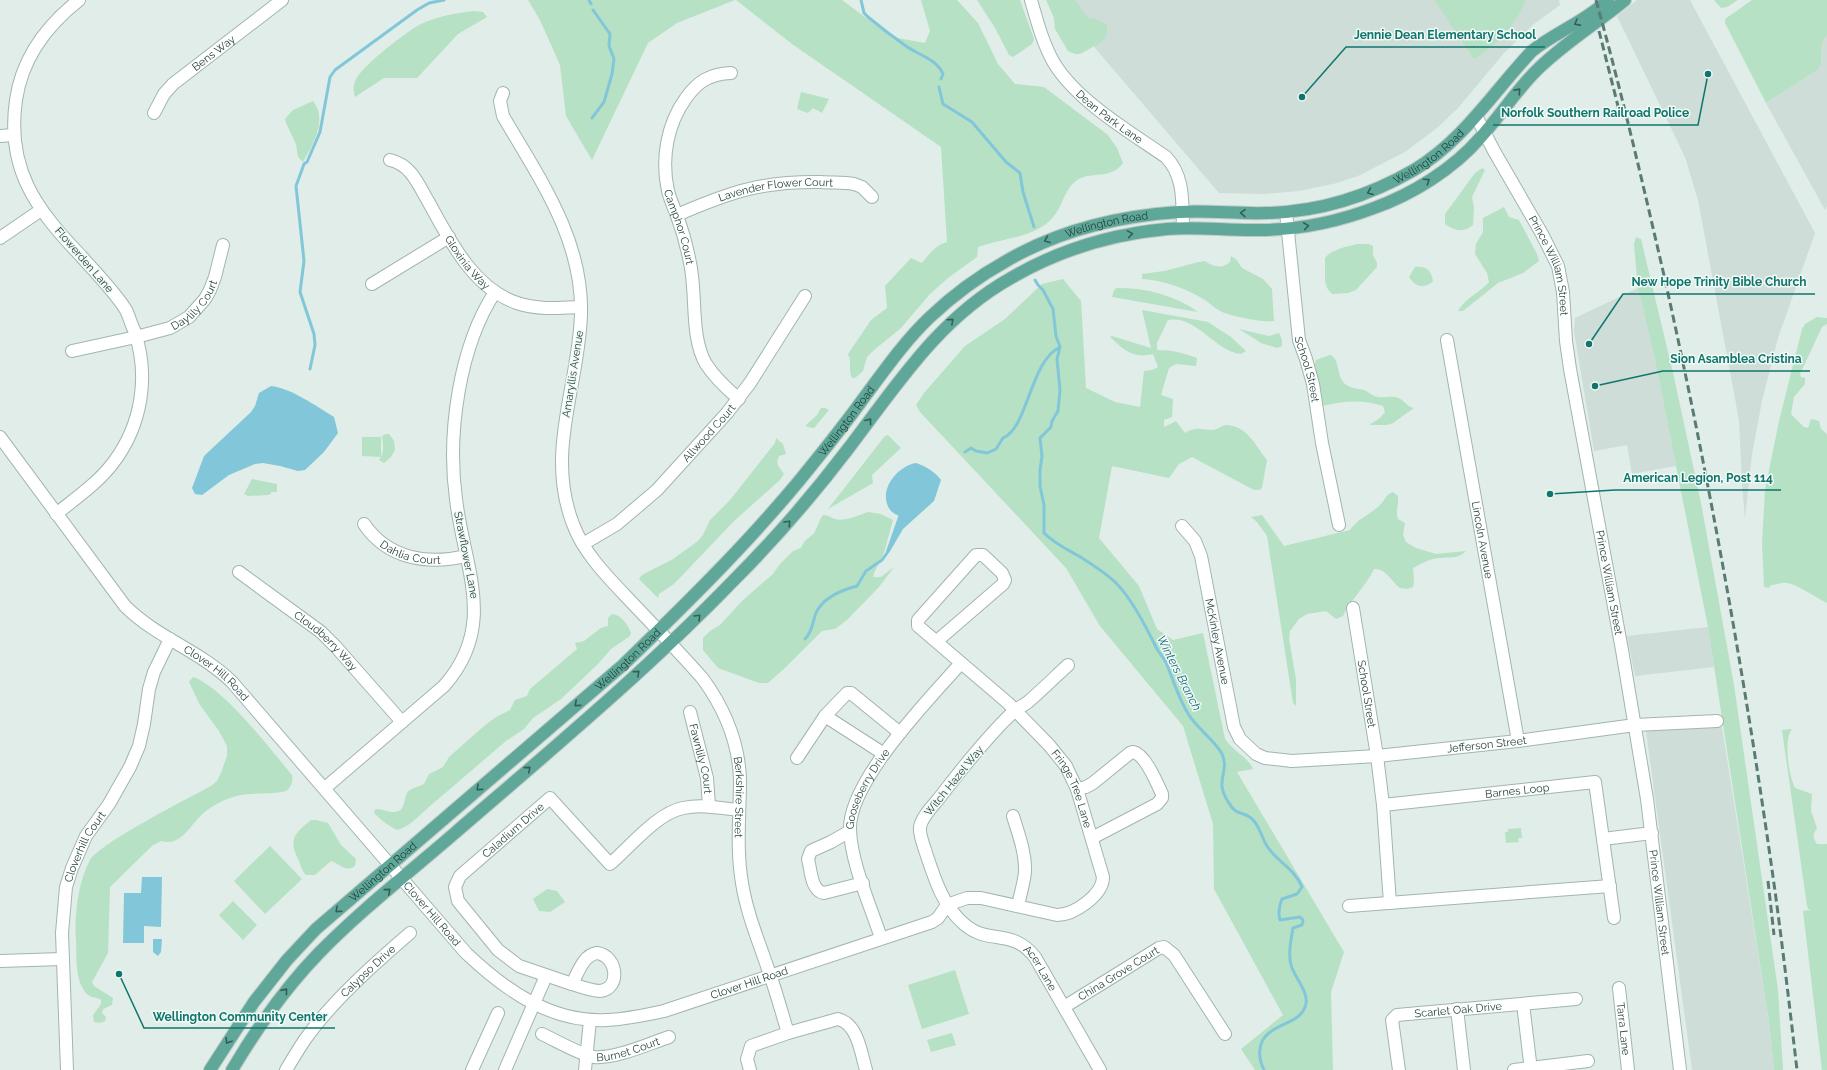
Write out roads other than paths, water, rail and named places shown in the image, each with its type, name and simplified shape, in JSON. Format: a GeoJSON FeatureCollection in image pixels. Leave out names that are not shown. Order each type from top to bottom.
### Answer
{"type":"FeatureCollection","features":[{"type":"Feature","properties":{"kind":"main road","name":"Wellington Road"},"geometry":{"type":"LineString","coordinates":[[210,1070],[249,1008],[287,960],[316,929],[617,670],[664,638],[711,578],[789,493],[832,442],[903,346],[927,320],[967,286],[1009,259],[1035,245],[1102,223],[1182,211],[1259,213],[1286,212],[1352,199],[1380,188],[1419,166],[1458,136],[1532,51],[1594,12],[1608,0]]}},
{"type":"Feature","properties":{"kind":"main road","name":"Wellington Road"},"geometry":{"type":"LineString","coordinates":[[232,1070],[251,1037],[301,972],[349,923],[403,878],[664,638],[739,576],[794,516],[834,468],[911,364],[938,334],[965,309],[1005,280],[1040,262],[1069,250],[1108,238],[1183,228],[1263,230],[1288,228],[1337,220],[1374,208],[1405,194],[1440,172],[1471,148],[1535,72],[1574,38],[1625,0]]}},
{"type":"Feature","properties":{"kind":"street","name":"Flowerden Lane"},"geometry":{"type":"LineString","coordinates":[[56,514],[102,476],[122,449],[130,434],[139,409],[142,390],[142,362],[136,337],[126,310],[41,210],[25,181],[18,163],[13,135],[13,118],[17,93],[28,60],[43,36],[57,20],[79,0]]}},
{"type":"Feature","properties":{"kind":"street","name":"Bens Way"},"geometry":{"type":"LineString","coordinates":[[154,113],[164,94],[173,84],[282,0]]}},
{"type":"Feature","properties":{"kind":"street","name":"Dean Park Lane"},"geometry":{"type":"LineString","coordinates":[[1031,0],[1046,48],[1067,81],[1081,95],[1170,162],[1180,181],[1183,228]]}},
{"type":"Feature","properties":{"kind":"street","name":"Camphor Court"},"geometry":{"type":"LineString","coordinates":[[731,73],[710,76],[697,86],[682,104],[675,116],[670,130],[665,162],[668,192],[677,215],[691,265],[697,330],[704,360],[717,379],[739,399]]}},
{"type":"Feature","properties":{"kind":"street","name":"Amaryllis Avenue"},"geometry":{"type":"LineString","coordinates":[[503,93],[500,101],[503,116],[551,200],[565,228],[576,267],[581,307],[580,336],[562,444],[561,464],[566,504],[573,525],[583,544],[612,581],[664,638]]}},
{"type":"Feature","properties":{"kind":"street","name":"Prince William Street"},"geometry":{"type":"LineString","coordinates":[[1476,116],[1484,134],[1549,247],[1561,278],[1566,341],[1570,369],[1635,725],[1652,833],[1680,1070]]}},
{"type":"Feature","properties":{"kind":"street"},"geometry":{"type":"LineString","coordinates":[[0,136],[13,135]]}},
{"type":"Feature","properties":{"kind":"street","name":"Gloxinia Way"},"geometry":{"type":"LineString","coordinates":[[390,160],[401,165],[414,176],[449,237],[475,274],[495,292],[509,299],[528,305],[557,308],[581,307]]}},
{"type":"Feature","properties":{"kind":"street","name":"Lavender Flower Court"},"geometry":{"type":"LineString","coordinates":[[677,215],[732,193],[750,188],[780,183],[849,183],[862,187],[872,197]]}},
{"type":"Feature","properties":{"kind":"street"},"geometry":{"type":"LineString","coordinates":[[0,238],[41,210]]}},
{"type":"Feature","properties":{"kind":"street","name":"School Street"},"geometry":{"type":"LineString","coordinates":[[1286,212],[1298,340],[1311,377],[1325,458],[1339,525]]}},
{"type":"Feature","properties":{"kind":"street"},"geometry":{"type":"LineString","coordinates":[[372,284],[449,237]]}},
{"type":"Feature","properties":{"kind":"street","name":"Daylily Court"},"geometry":{"type":"LineString","coordinates":[[72,350],[136,337],[170,328],[189,318],[205,299],[215,277],[223,245]]}},
{"type":"Feature","properties":{"kind":"street","name":"Strawflower Lane"},"geometry":{"type":"LineString","coordinates":[[325,788],[444,686],[456,672],[467,649],[474,629],[474,593],[459,521],[454,483],[456,413],[464,369],[474,332],[482,312],[495,292]]}},
{"type":"Feature","properties":{"kind":"street","name":"Allwood Court"},"geometry":{"type":"LineString","coordinates":[[583,544],[617,524],[657,490],[739,399],[805,296]]}},
{"type":"Feature","properties":{"kind":"street","name":"Lincoln Avenue"},"geometry":{"type":"LineString","coordinates":[[1447,340],[1518,741]]}},
{"type":"Feature","properties":{"kind":"street","name":"Clover Hill Road"},"geometry":{"type":"LineString","coordinates":[[0,437],[125,606],[149,627],[206,660],[232,682],[391,864],[466,953],[503,984],[534,1004],[552,1012],[590,1020],[636,1017],[664,1011],[932,922],[938,918],[948,905]]}},
{"type":"Feature","properties":{"kind":"street","name":"Dahlia Court"},"geometry":{"type":"LineString","coordinates":[[364,524],[370,532],[389,548],[411,557],[434,561],[466,556]]}},
{"type":"Feature","properties":{"kind":"street","name":"McKinley Avenue"},"geometry":{"type":"LineString","coordinates":[[1182,526],[1195,541],[1201,556],[1234,727],[1240,739],[1256,754]]}},
{"type":"Feature","properties":{"kind":"street","name":"Fringe Tree Lane"},"geometry":{"type":"LineString","coordinates":[[937,641],[1003,584],[1004,576],[983,555],[976,555],[918,620],[918,626],[937,641],[1014,710],[1066,766],[1077,789],[1103,877],[1103,883],[1100,890],[1075,911],[1065,915],[1057,915],[981,898],[967,898],[948,905]]}},
{"type":"Feature","properties":{"kind":"street","name":"Cloudberry Way"},"geometry":{"type":"LineString","coordinates":[[238,572],[321,632],[402,722]]}},
{"type":"Feature","properties":{"kind":"street","name":"School Street"},"geometry":{"type":"LineString","coordinates":[[1353,608],[1377,756]]}},
{"type":"Feature","properties":{"kind":"street","name":"Berkshire Street"},"geometry":{"type":"LineString","coordinates":[[664,638],[703,679],[714,694],[729,727],[738,760],[740,779],[738,855],[743,889],[750,918],[788,1033]]}},
{"type":"Feature","properties":{"kind":"street","name":"Cloverhill Court"},"geometry":{"type":"LineString","coordinates":[[67,1070],[62,959],[64,906],[72,868],[86,836],[112,799],[130,767],[139,746],[149,689],[154,672],[170,639]]}},
{"type":"Feature","properties":{"kind":"street","name":"Gooseberry Drive"},"geometry":{"type":"LineString","coordinates":[[881,938],[851,846],[851,815],[859,792],[884,754],[961,663]]}},
{"type":"Feature","properties":{"kind":"street","name":"Witch Hazel Way"},"geometry":{"type":"LineString","coordinates":[[948,905],[936,882],[920,832],[922,820],[962,769],[1014,710],[1027,703],[1068,665]]}},
{"type":"Feature","properties":{"kind":"street"},"geometry":{"type":"LineString","coordinates":[[797,758],[825,716],[845,694],[851,693],[900,734]]}},
{"type":"Feature","properties":{"kind":"street","name":"Fawnlily Court"},"geometry":{"type":"LineString","coordinates":[[690,712],[707,778],[709,806]]}},
{"type":"Feature","properties":{"kind":"street"},"geometry":{"type":"LineString","coordinates":[[825,716],[884,754]]}},
{"type":"Feature","properties":{"kind":"street","name":"Jefferson Street"},"geometry":{"type":"LineString","coordinates":[[1256,754],[1279,760],[1292,761],[1377,756],[1518,741],[1635,725],[1717,721]]}},
{"type":"Feature","properties":{"kind":"street"},"geometry":{"type":"LineString","coordinates":[[1077,789],[1086,787],[1093,783],[1130,752],[1133,752],[1140,755],[1150,770],[1162,794],[1162,798],[1157,804],[1092,838]]}},
{"type":"Feature","properties":{"kind":"street"},"geometry":{"type":"LineString","coordinates":[[1377,756],[1383,805],[1390,903]]}},
{"type":"Feature","properties":{"kind":"street","name":"Barnes Loop"},"geometry":{"type":"LineString","coordinates":[[1383,805],[1595,782],[1614,918]]}},
{"type":"Feature","properties":{"kind":"street","name":"Caladium Drive"},"geometry":{"type":"LineString","coordinates":[[572,984],[519,966],[498,950],[458,901],[455,887],[460,876],[550,798],[610,864],[665,816],[682,808],[709,806],[739,810]]}},
{"type":"Feature","properties":{"kind":"street"},"geometry":{"type":"LineString","coordinates":[[1014,816],[1025,862],[1025,872],[1018,906]]}},
{"type":"Feature","properties":{"kind":"street"},"geometry":{"type":"LineString","coordinates":[[850,831],[811,851],[808,859],[815,887],[820,892],[824,893],[863,883]]}},
{"type":"Feature","properties":{"kind":"street"},"geometry":{"type":"LineString","coordinates":[[1603,839],[1652,833]]}},
{"type":"Feature","properties":{"kind":"street"},"geometry":{"type":"LineString","coordinates":[[1349,906],[1610,886]]}},
{"type":"Feature","properties":{"kind":"street","name":"Acer Lane"},"geometry":{"type":"LineString","coordinates":[[948,905],[964,924],[974,931],[991,937],[1008,938],[1025,945],[1035,957],[1100,1070]]}},
{"type":"Feature","properties":{"kind":"street","name":"Calypso Drive"},"geometry":{"type":"LineString","coordinates":[[286,1070],[305,1040],[332,1008],[360,978],[410,933]]}},
{"type":"Feature","properties":{"kind":"street","name":"China Grove Court"},"geometry":{"type":"LineString","coordinates":[[1064,1007],[1159,948],[1164,947],[1174,955],[1225,1034]]}},
{"type":"Feature","properties":{"kind":"street"},"geometry":{"type":"LineString","coordinates":[[0,961],[62,959]]}},
{"type":"Feature","properties":{"kind":"street"},"geometry":{"type":"LineString","coordinates":[[505,1070],[546,976]]}},
{"type":"Feature","properties":{"kind":"street","name":"Tarra Lane"},"geometry":{"type":"LineString","coordinates":[[1619,988],[1628,1070]]}},
{"type":"Feature","properties":{"kind":"street","name":"Scarlet Oak Drive"},"geometry":{"type":"LineString","coordinates":[[1399,1070],[1392,1022],[1394,1017],[1397,1015],[1576,999]]}},
{"type":"Feature","properties":{"kind":"street"},"geometry":{"type":"LineString","coordinates":[[1523,1004],[1531,1069]]}},
{"type":"Feature","properties":{"kind":"street"},"geometry":{"type":"LineString","coordinates":[[1457,1009],[1464,1070]]}},
{"type":"Feature","properties":{"kind":"street"},"geometry":{"type":"LineString","coordinates":[[472,1070],[498,1013]]}},
{"type":"Feature","properties":{"kind":"street"},"geometry":{"type":"LineString","coordinates":[[585,1070],[590,1020]]}},
{"type":"Feature","properties":{"kind":"street"},"geometry":{"type":"LineString","coordinates":[[750,1070],[747,1059],[751,1046],[788,1033],[833,1020],[845,1020],[853,1029],[866,1070]]}},
{"type":"Feature","properties":{"kind":"street","name":"Burnet Court"},"geometry":{"type":"LineString","coordinates":[[542,1034],[592,1057],[602,1057],[623,1052],[669,1037]]}},
{"type":"Feature","properties":{"kind":"street"},"geometry":{"type":"LineString","coordinates":[[1514,1070],[1588,1061]]}},
{"type":"Feature","properties":{"kind":"water"},"geometry":{"type":"Polygon","coordinates":[[[271,386],[287,390],[334,417],[338,433],[324,452],[305,470],[298,471],[263,463],[255,464],[229,475],[202,495],[195,494],[192,488],[204,456],[251,412],[255,406],[259,393],[271,386]]]}},
{"type":"Feature","properties":{"kind":"water"},"geometry":{"type":"Polygon","coordinates":[[[916,463],[924,466],[936,474],[941,480],[934,501],[903,529],[889,553],[887,553],[899,516],[891,511],[887,504],[887,488],[896,474],[909,465],[916,463]]]}},
{"type":"Feature","properties":{"kind":"water"},"geometry":{"type":"Polygon","coordinates":[[[142,877],[162,877],[161,927],[144,926],[144,943],[123,943],[124,893],[141,893],[142,877]]]}},
{"type":"Feature","properties":{"kind":"water"},"geometry":{"type":"Polygon","coordinates":[[[153,939],[162,939],[161,952],[158,956],[153,952],[153,939]]]}},
{"type":"Feature","properties":{"kind":"waterway"},"geometry":{"type":"LineString","coordinates":[[310,369],[315,345],[314,334],[300,292],[304,261],[296,186],[304,164],[307,162],[320,132],[330,77],[335,70],[417,10],[429,3],[444,0]]}},
{"type":"Feature","properties":{"kind":"waterway"},"geometry":{"type":"LineString","coordinates":[[589,0],[591,4]]}},
{"type":"Feature","properties":{"kind":"waterway","name":"Winters Branch"},"geometry":{"type":"LineString","coordinates":[[861,0],[864,13],[868,17],[906,46],[932,61],[943,74],[941,79]]}},
{"type":"Feature","properties":{"kind":"waterway"},"geometry":{"type":"LineString","coordinates":[[592,118],[604,102],[612,74],[614,59],[609,46],[610,34],[593,10]]}},
{"type":"Feature","properties":{"kind":"waterway","name":"Winters Branch"},"geometry":{"type":"LineString","coordinates":[[939,87],[943,104],[972,122],[1006,162],[1020,173],[1023,192],[1034,227]]}},
{"type":"Feature","properties":{"kind":"waterway","name":"Winters Branch"},"geometry":{"type":"LineString","coordinates":[[1035,280],[1043,290],[1053,309],[1056,336],[1060,347],[1057,359],[1060,390],[1058,411],[1052,421],[1051,427],[1040,438],[1042,456],[1040,486],[1044,505],[1044,533],[1058,544],[1107,575],[1126,595],[1166,663],[1185,709],[1192,720],[1216,745],[1224,758],[1222,787],[1228,801],[1234,810],[1248,816],[1254,821],[1271,852],[1295,875],[1302,887],[1297,894],[1282,899],[1279,915],[1280,920],[1300,917],[1303,920],[1302,925],[1293,928],[1290,956],[1291,965],[1306,997],[1305,1007],[1295,1018],[1267,1034],[1260,1049],[1261,1063],[1264,1070]]}},
{"type":"Feature","properties":{"kind":"waterway"},"geometry":{"type":"LineString","coordinates":[[965,452],[971,448],[976,451],[987,453],[996,449],[1003,438],[1011,432],[1018,422],[1035,379],[1042,366],[1050,355],[1060,347]]}},
{"type":"Feature","properties":{"kind":"waterway"},"geometry":{"type":"LineString","coordinates":[[805,639],[811,630],[819,607],[828,598],[839,592],[857,586],[866,571],[882,560],[887,553],[901,513]]}},
{"type":"Feature","properties":{"kind":"railway"},"geometry":{"type":"LineString","coordinates":[[1596,0],[1623,101],[1663,271],[1711,502],[1739,657],[1764,813],[1797,1070]]}},
{"type":"Feature","properties":{"kind":"railway"},"geometry":{"type":"LineString","coordinates":[[1599,31],[1619,110]]}},
{"type":"Feature","properties":{"kind":"railway"},"geometry":{"type":"LineString","coordinates":[[1768,881],[1774,935]]}},
{"type":"Feature","properties":{"kind":"place","name":"Norfolk Southern Railroad Police"},"geometry":{"type":"Point","coordinates":[1708,74]}},
{"type":"Feature","properties":{"kind":"place","name":"Jennie Dean Elementary School"},"geometry":{"type":"Point","coordinates":[1302,97]}},
{"type":"Feature","properties":{"kind":"place","name":"New Hope Trinity Bible Church"},"geometry":{"type":"Point","coordinates":[1589,344]}},
{"type":"Feature","properties":{"kind":"place","name":"Sion Asamblea Cristina"},"geometry":{"type":"Point","coordinates":[1595,386]}},
{"type":"Feature","properties":{"kind":"place","name":"American Legion, Post 114"},"geometry":{"type":"Point","coordinates":[1550,494]}},
{"type":"Feature","properties":{"kind":"place","name":"Wellington Community Center"},"geometry":{"type":"Point","coordinates":[119,974]}}]}
